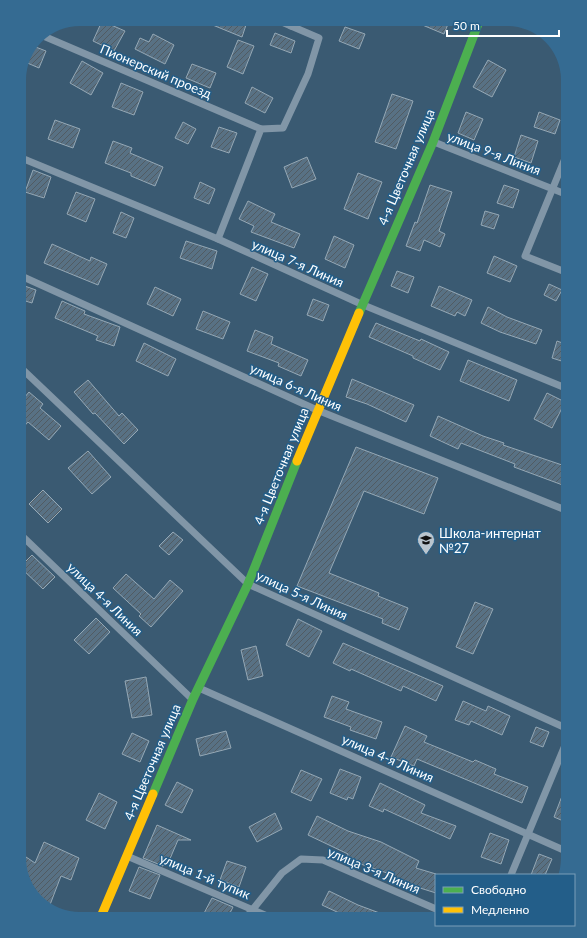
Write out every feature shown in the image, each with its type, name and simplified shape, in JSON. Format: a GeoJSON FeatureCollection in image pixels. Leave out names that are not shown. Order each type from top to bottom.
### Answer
{"type":"FeatureCollection","features":[{"type":"Feature","properties":{"kind":"street","name":"4-я Цветочная улица"},"geometry":{"type":"LineString","coordinates":[[103,912],[198,687],[248,584],[361,304],[433,142],[477,26]]}},
{"type":"Feature","properties":{"kind":"lane"},"geometry":{"type":"LineString","coordinates":[[218,239],[261,129],[283,128],[308,74],[319,38],[291,26]]}},
{"type":"Feature","properties":{"kind":"lane","name":"Пионерский проезд"},"geometry":{"type":"LineString","coordinates":[[46,37],[261,129]]}},
{"type":"Feature","properties":{"kind":"lane","name":"улица 9-я Линия"},"geometry":{"type":"LineString","coordinates":[[433,142],[561,192]]}},
{"type":"Feature","properties":{"kind":"lane","name":"улица 7-я Линия"},"geometry":{"type":"LineString","coordinates":[[26,160],[218,239],[361,304],[561,386]]}},
{"type":"Feature","properties":{"kind":"lane"},"geometry":{"type":"LineString","coordinates":[[561,167],[525,256],[561,270]]}},
{"type":"Feature","properties":{"kind":"lane","name":"улица 6-я Линия"},"geometry":{"type":"LineString","coordinates":[[26,277],[317,410],[561,508]]}},
{"type":"Feature","properties":{"kind":"lane","name":"улица 5-я Линия"},"geometry":{"type":"LineString","coordinates":[[26,373],[248,584],[561,726]]}},
{"type":"Feature","properties":{"kind":"lane","name":"улица 4-я Линия"},"geometry":{"type":"LineString","coordinates":[[26,540],[193,699]]}},
{"type":"Feature","properties":{"kind":"lane","name":"улица 4-я Линия"},"geometry":{"type":"LineString","coordinates":[[198,687],[561,849]]}},
{"type":"Feature","properties":{"kind":"lane"},"geometry":{"type":"LineString","coordinates":[[511,874],[561,755]]}},
{"type":"Feature","properties":{"kind":"lane","name":"улица 1-й тупик"},"geometry":{"type":"LineString","coordinates":[[126,856],[258,912]]}},
{"type":"Feature","properties":{"kind":"lane","name":"улица 3-я Линия"},"geometry":{"type":"LineString","coordinates":[[249,912],[282,873],[301,859],[323,860],[435,909]]}},
{"type":"Feature","properties":{"kind":"building"},"geometry":{"type":"Polygon","coordinates":[[[100,26],[114,26],[125,31],[114,51],[93,41],[100,26]]]}},
{"type":"Feature","properties":{"kind":"building"},"geometry":{"type":"Polygon","coordinates":[[[215,26],[246,26],[242,37],[215,26]]]}},
{"type":"Feature","properties":{"kind":"building"},"geometry":{"type":"Polygon","coordinates":[[[425,26],[447,26],[444,34],[425,26]]]}},
{"type":"Feature","properties":{"kind":"building"},"geometry":{"type":"Polygon","coordinates":[[[345,27],[365,34],[359,49],[339,41],[345,27]]]}},
{"type":"Feature","properties":{"kind":"building"},"geometry":{"type":"Polygon","coordinates":[[[275,33],[295,41],[291,53],[270,45],[275,33]]]}},
{"type":"Feature","properties":{"kind":"building"},"geometry":{"type":"Polygon","coordinates":[[[153,34],[174,45],[165,64],[135,49],[140,38],[149,42],[153,34]]]}},
{"type":"Feature","properties":{"kind":"building"},"geometry":{"type":"Polygon","coordinates":[[[238,40],[254,46],[243,74],[227,67],[238,40]]]}},
{"type":"Feature","properties":{"kind":"building"},"geometry":{"type":"Polygon","coordinates":[[[37,47],[46,51],[39,68],[29,64],[37,47]]]}},
{"type":"Feature","properties":{"kind":"building"},"geometry":{"type":"Polygon","coordinates":[[[488,60],[506,70],[492,97],[473,87],[488,60]]]}},
{"type":"Feature","properties":{"kind":"building"},"geometry":{"type":"Polygon","coordinates":[[[82,61],[103,73],[91,95],[70,83],[82,61]]]}},
{"type":"Feature","properties":{"kind":"building"},"geometry":{"type":"Polygon","coordinates":[[[192,64],[216,73],[210,88],[186,78],[192,64]]]}},
{"type":"Feature","properties":{"kind":"building"},"geometry":{"type":"Polygon","coordinates":[[[121,83],[143,92],[134,115],[112,107],[121,83]]]}},
{"type":"Feature","properties":{"kind":"building"},"geometry":{"type":"Polygon","coordinates":[[[252,87],[273,98],[265,113],[245,103],[252,87]]]}},
{"type":"Feature","properties":{"kind":"building"},"geometry":{"type":"Polygon","coordinates":[[[392,94],[413,101],[396,149],[375,142],[392,94]]]}},
{"type":"Feature","properties":{"kind":"building"},"geometry":{"type":"Polygon","coordinates":[[[466,112],[483,119],[474,140],[458,133],[466,112]]]}},
{"type":"Feature","properties":{"kind":"building"},"geometry":{"type":"Polygon","coordinates":[[[539,112],[560,120],[555,134],[534,127],[539,112]]]}},
{"type":"Feature","properties":{"kind":"building"},"geometry":{"type":"Polygon","coordinates":[[[55,120],[80,129],[73,148],[48,139],[55,120]]]}},
{"type":"Feature","properties":{"kind":"building"},"geometry":{"type":"Polygon","coordinates":[[[183,122],[196,129],[188,144],[175,138],[183,122]]]}},
{"type":"Feature","properties":{"kind":"building"},"geometry":{"type":"Polygon","coordinates":[[[219,127],[237,133],[229,153],[211,147],[219,127]]]}},
{"type":"Feature","properties":{"kind":"building"},"geometry":{"type":"Polygon","coordinates":[[[521,135],[538,141],[531,163],[514,157],[521,135]]]}},
{"type":"Feature","properties":{"kind":"building"},"geometry":{"type":"Polygon","coordinates":[[[113,141],[132,148],[130,153],[163,167],[155,186],[131,176],[131,173],[105,163],[113,141]]]}},
{"type":"Feature","properties":{"kind":"building"},"geometry":{"type":"Polygon","coordinates":[[[307,157],[316,179],[292,188],[284,167],[307,157]]]}},
{"type":"Feature","properties":{"kind":"building"},"geometry":{"type":"Polygon","coordinates":[[[33,170],[51,177],[44,198],[26,192],[33,170]]]}},
{"type":"Feature","properties":{"kind":"building"},"geometry":{"type":"Polygon","coordinates":[[[358,173],[382,182],[368,219],[344,209],[358,173]]]}},
{"type":"Feature","properties":{"kind":"building"},"geometry":{"type":"Polygon","coordinates":[[[200,182],[215,189],[209,204],[194,198],[200,182]]]}},
{"type":"Feature","properties":{"kind":"building"},"geometry":{"type":"Polygon","coordinates":[[[430,185],[452,192],[439,231],[445,234],[440,247],[424,240],[420,251],[406,246],[415,222],[417,223],[430,185]]]}},
{"type":"Feature","properties":{"kind":"building"},"geometry":{"type":"Polygon","coordinates":[[[504,185],[519,190],[513,208],[497,203],[504,185]]]}},
{"type":"Feature","properties":{"kind":"building"},"geometry":{"type":"Polygon","coordinates":[[[76,192],[95,199],[86,222],[67,214],[76,192]]]}},
{"type":"Feature","properties":{"kind":"building"},"geometry":{"type":"Polygon","coordinates":[[[248,201],[275,214],[271,222],[300,234],[294,248],[251,232],[254,226],[239,219],[248,201]]]}},
{"type":"Feature","properties":{"kind":"building"},"geometry":{"type":"Polygon","coordinates":[[[485,211],[499,215],[494,229],[481,225],[485,211]]]}},
{"type":"Feature","properties":{"kind":"building"},"geometry":{"type":"Polygon","coordinates":[[[121,212],[134,218],[126,238],[113,233],[121,212]]]}},
{"type":"Feature","properties":{"kind":"building"},"geometry":{"type":"Polygon","coordinates":[[[334,236],[354,245],[345,268],[325,259],[334,236]]]}},
{"type":"Feature","properties":{"kind":"building"},"geometry":{"type":"Polygon","coordinates":[[[186,241],[217,251],[212,269],[180,258],[186,241]]]}},
{"type":"Feature","properties":{"kind":"building"},"geometry":{"type":"Polygon","coordinates":[[[52,244],[90,261],[91,257],[107,264],[98,285],[44,263],[52,244]]]}},
{"type":"Feature","properties":{"kind":"building"},"geometry":{"type":"Polygon","coordinates":[[[494,256],[517,266],[510,282],[487,273],[494,256]]]}},
{"type":"Feature","properties":{"kind":"building"},"geometry":{"type":"Polygon","coordinates":[[[252,267],[268,274],[256,301],[240,294],[252,267]]]}},
{"type":"Feature","properties":{"kind":"building"},"geometry":{"type":"Polygon","coordinates":[[[397,271],[414,277],[408,293],[391,286],[397,271]]]}},
{"type":"Feature","properties":{"kind":"building"},"geometry":{"type":"Polygon","coordinates":[[[549,284],[561,290],[556,301],[544,295],[549,284]]]}},
{"type":"Feature","properties":{"kind":"building"},"geometry":{"type":"Polygon","coordinates":[[[26,286],[36,290],[32,303],[26,301],[26,286]]]}},
{"type":"Feature","properties":{"kind":"building"},"geometry":{"type":"Polygon","coordinates":[[[439,286],[472,300],[465,316],[457,312],[455,316],[431,306],[439,286]]]}},
{"type":"Feature","properties":{"kind":"building"},"geometry":{"type":"Polygon","coordinates":[[[155,287],[181,299],[173,316],[147,304],[155,287]]]}},
{"type":"Feature","properties":{"kind":"building"},"geometry":{"type":"Polygon","coordinates":[[[313,299],[329,305],[323,321],[307,315],[313,299]]]}},
{"type":"Feature","properties":{"kind":"building"},"geometry":{"type":"Polygon","coordinates":[[[62,301],[85,311],[84,314],[120,327],[114,346],[96,340],[98,336],[55,318],[62,301]]]}},
{"type":"Feature","properties":{"kind":"building"},"geometry":{"type":"Polygon","coordinates":[[[488,307],[507,317],[542,330],[536,344],[500,332],[481,323],[488,307]]]}},
{"type":"Feature","properties":{"kind":"building"},"geometry":{"type":"Polygon","coordinates":[[[203,311],[230,322],[223,339],[196,329],[203,311]]]}},
{"type":"Feature","properties":{"kind":"building"},"geometry":{"type":"Polygon","coordinates":[[[376,323],[420,341],[421,339],[449,352],[440,370],[413,358],[413,356],[369,337],[376,323]]]}},
{"type":"Feature","properties":{"kind":"building"},"geometry":{"type":"Polygon","coordinates":[[[255,330],[273,337],[271,344],[308,360],[301,376],[278,366],[279,363],[247,351],[255,330]]]}},
{"type":"Feature","properties":{"kind":"building"},"geometry":{"type":"Polygon","coordinates":[[[557,341],[561,342],[561,361],[552,358],[557,341]]]}},
{"type":"Feature","properties":{"kind":"building"},"geometry":{"type":"Polygon","coordinates":[[[144,343],[176,359],[168,376],[136,361],[144,343]]]}},
{"type":"Feature","properties":{"kind":"building"},"geometry":{"type":"Polygon","coordinates":[[[468,360],[517,380],[509,401],[460,381],[468,360]]]}},
{"type":"Feature","properties":{"kind":"building"},"geometry":{"type":"Polygon","coordinates":[[[352,379],[414,405],[406,422],[367,404],[346,397],[352,379]]]}},
{"type":"Feature","properties":{"kind":"building"},"geometry":{"type":"Polygon","coordinates":[[[88,380],[119,416],[122,413],[138,430],[124,444],[95,413],[93,414],[74,392],[88,380]]]}},
{"type":"Feature","properties":{"kind":"building"},"geometry":{"type":"Polygon","coordinates":[[[29,392],[43,404],[40,408],[61,426],[49,440],[28,422],[26,424],[26,396],[29,392]]]}},
{"type":"Feature","properties":{"kind":"building"},"geometry":{"type":"Polygon","coordinates":[[[547,393],[561,400],[561,410],[552,428],[534,419],[547,393]]]}},
{"type":"Feature","properties":{"kind":"building"},"geometry":{"type":"Polygon","coordinates":[[[438,416],[483,436],[504,443],[503,445],[561,465],[561,484],[514,467],[515,464],[461,443],[458,449],[430,436],[438,416]]]}},
{"type":"Feature","properties":{"kind":"building"},"geometry":{"type":"Polygon","coordinates":[[[356,447],[438,478],[424,514],[364,491],[329,573],[379,593],[378,596],[408,608],[399,630],[382,623],[383,619],[297,586],[356,447]]]}},
{"type":"Feature","properties":{"kind":"building"},"geometry":{"type":"Polygon","coordinates":[[[88,451],[111,477],[92,494],[68,468],[88,451]]]}},
{"type":"Feature","properties":{"kind":"building"},"geometry":{"type":"Polygon","coordinates":[[[43,490],[62,509],[48,523],[29,504],[43,490]]]}},
{"type":"Feature","properties":{"kind":"building"},"geometry":{"type":"Polygon","coordinates":[[[173,532],[183,540],[169,555],[159,546],[173,532]]]}},
{"type":"Feature","properties":{"kind":"building"},"geometry":{"type":"Polygon","coordinates":[[[32,555],[55,577],[43,589],[26,573],[26,561],[32,555]]]}},
{"type":"Feature","properties":{"kind":"building"},"geometry":{"type":"Polygon","coordinates":[[[126,574],[154,599],[170,580],[183,591],[151,627],[139,616],[141,614],[113,588],[126,574]]]}},
{"type":"Feature","properties":{"kind":"building"},"geometry":{"type":"Polygon","coordinates":[[[475,602],[493,609],[473,654],[456,647],[475,602]]]}},
{"type":"Feature","properties":{"kind":"building"},"geometry":{"type":"Polygon","coordinates":[[[96,618],[110,632],[89,654],[74,640],[96,618]]]}},
{"type":"Feature","properties":{"kind":"building"},"geometry":{"type":"Polygon","coordinates":[[[298,619],[322,631],[309,657],[286,645],[298,619]]]}},
{"type":"Feature","properties":{"kind":"building"},"geometry":{"type":"Polygon","coordinates":[[[343,643],[443,686],[436,701],[403,686],[401,691],[351,669],[350,671],[333,663],[343,643]]]}},
{"type":"Feature","properties":{"kind":"building"},"geometry":{"type":"Polygon","coordinates":[[[256,646],[263,676],[248,680],[241,650],[256,646]]]}},
{"type":"Feature","properties":{"kind":"building"},"geometry":{"type":"Polygon","coordinates":[[[146,677],[152,715],[132,718],[125,681],[146,677]]]}},
{"type":"Feature","properties":{"kind":"building"},"geometry":{"type":"Polygon","coordinates":[[[332,696],[349,702],[346,709],[382,722],[376,739],[350,730],[351,727],[324,717],[332,696]]]}},
{"type":"Feature","properties":{"kind":"building"},"geometry":{"type":"Polygon","coordinates":[[[463,701],[486,711],[488,706],[510,716],[502,735],[471,721],[469,725],[455,720],[463,701]]]}},
{"type":"Feature","properties":{"kind":"building"},"geometry":{"type":"Polygon","coordinates":[[[405,726],[427,736],[424,742],[473,762],[475,760],[496,769],[494,774],[528,787],[522,803],[417,759],[414,766],[391,757],[405,726]]]}},
{"type":"Feature","properties":{"kind":"building"},"geometry":{"type":"Polygon","coordinates":[[[536,727],[549,732],[543,747],[530,742],[536,727]]]}},
{"type":"Feature","properties":{"kind":"building"},"geometry":{"type":"Polygon","coordinates":[[[226,731],[231,748],[200,756],[196,739],[226,731]]]}},
{"type":"Feature","properties":{"kind":"building"},"geometry":{"type":"Polygon","coordinates":[[[132,733],[149,741],[140,762],[122,754],[132,733]]]}},
{"type":"Feature","properties":{"kind":"building"},"geometry":{"type":"Polygon","coordinates":[[[340,769],[361,777],[353,799],[348,797],[347,800],[330,793],[340,769]]]}},
{"type":"Feature","properties":{"kind":"building"},"geometry":{"type":"Polygon","coordinates":[[[301,770],[322,779],[311,801],[291,792],[301,770]]]}},
{"type":"Feature","properties":{"kind":"building"},"geometry":{"type":"Polygon","coordinates":[[[177,782],[193,790],[182,813],[165,805],[177,782]]]}},
{"type":"Feature","properties":{"kind":"building"},"geometry":{"type":"Polygon","coordinates":[[[380,783],[425,805],[421,813],[456,826],[450,839],[384,809],[383,812],[369,806],[380,783]]]}},
{"type":"Feature","properties":{"kind":"building"},"geometry":{"type":"Polygon","coordinates":[[[99,793],[117,802],[105,829],[86,820],[99,793]]]}},
{"type":"Feature","properties":{"kind":"building"},"geometry":{"type":"Polygon","coordinates":[[[561,799],[561,820],[554,817],[561,799]]]}},
{"type":"Feature","properties":{"kind":"building"},"geometry":{"type":"Polygon","coordinates":[[[275,813],[282,829],[257,842],[249,827],[275,813]]]}},
{"type":"Feature","properties":{"kind":"building"},"geometry":{"type":"Polygon","coordinates":[[[317,816],[348,831],[381,842],[419,861],[416,868],[436,874],[435,893],[404,883],[386,875],[387,873],[346,859],[348,854],[308,835],[317,816]]]}},
{"type":"Feature","properties":{"kind":"building"},"geometry":{"type":"Polygon","coordinates":[[[157,825],[191,840],[178,840],[169,861],[166,860],[163,866],[143,858],[157,825]]]}},
{"type":"Feature","properties":{"kind":"building"},"geometry":{"type":"Polygon","coordinates":[[[490,833],[509,840],[501,864],[481,857],[490,833]]]}},
{"type":"Feature","properties":{"kind":"building"},"geometry":{"type":"Polygon","coordinates":[[[44,842],[79,858],[71,880],[61,876],[51,903],[44,899],[35,888],[28,872],[26,857],[35,863],[44,842]]]}},
{"type":"Feature","properties":{"kind":"building"},"geometry":{"type":"Polygon","coordinates":[[[539,854],[552,859],[545,874],[531,874],[539,854]]]}},
{"type":"Feature","properties":{"kind":"building"},"geometry":{"type":"Polygon","coordinates":[[[227,861],[246,867],[239,887],[220,880],[227,861]]]}},
{"type":"Feature","properties":{"kind":"building"},"geometry":{"type":"Polygon","coordinates":[[[139,867],[160,875],[150,899],[129,891],[139,867]]]}},
{"type":"Feature","properties":{"kind":"building"},"geometry":{"type":"Polygon","coordinates":[[[329,891],[377,912],[337,912],[322,905],[329,891]]]}},
{"type":"Feature","properties":{"kind":"building"},"geometry":{"type":"Polygon","coordinates":[[[212,898],[233,907],[230,912],[205,912],[212,898]]]}},
{"type":"Feature","properties":{"kind":"traffic: fast"},"geometry":{"type":"LineString","coordinates":[[359,313],[433,142],[477,26]]}},
{"type":"Feature","properties":{"kind":"traffic: fast"},"geometry":{"type":"LineString","coordinates":[[153,794],[193,699],[248,584],[297,461]]}},
{"type":"Feature","properties":{"kind":"traffic: slow"},"geometry":{"type":"LineString","coordinates":[[297,461],[359,313]]}},
{"type":"Feature","properties":{"kind":"traffic: slow"},"geometry":{"type":"LineString","coordinates":[[103,912],[153,794]]}},
{"type":"Feature","properties":{"kind":"place","name":"Школа-интернат №27"},"geometry":{"type":"Point","coordinates":[426,555]}}]}
